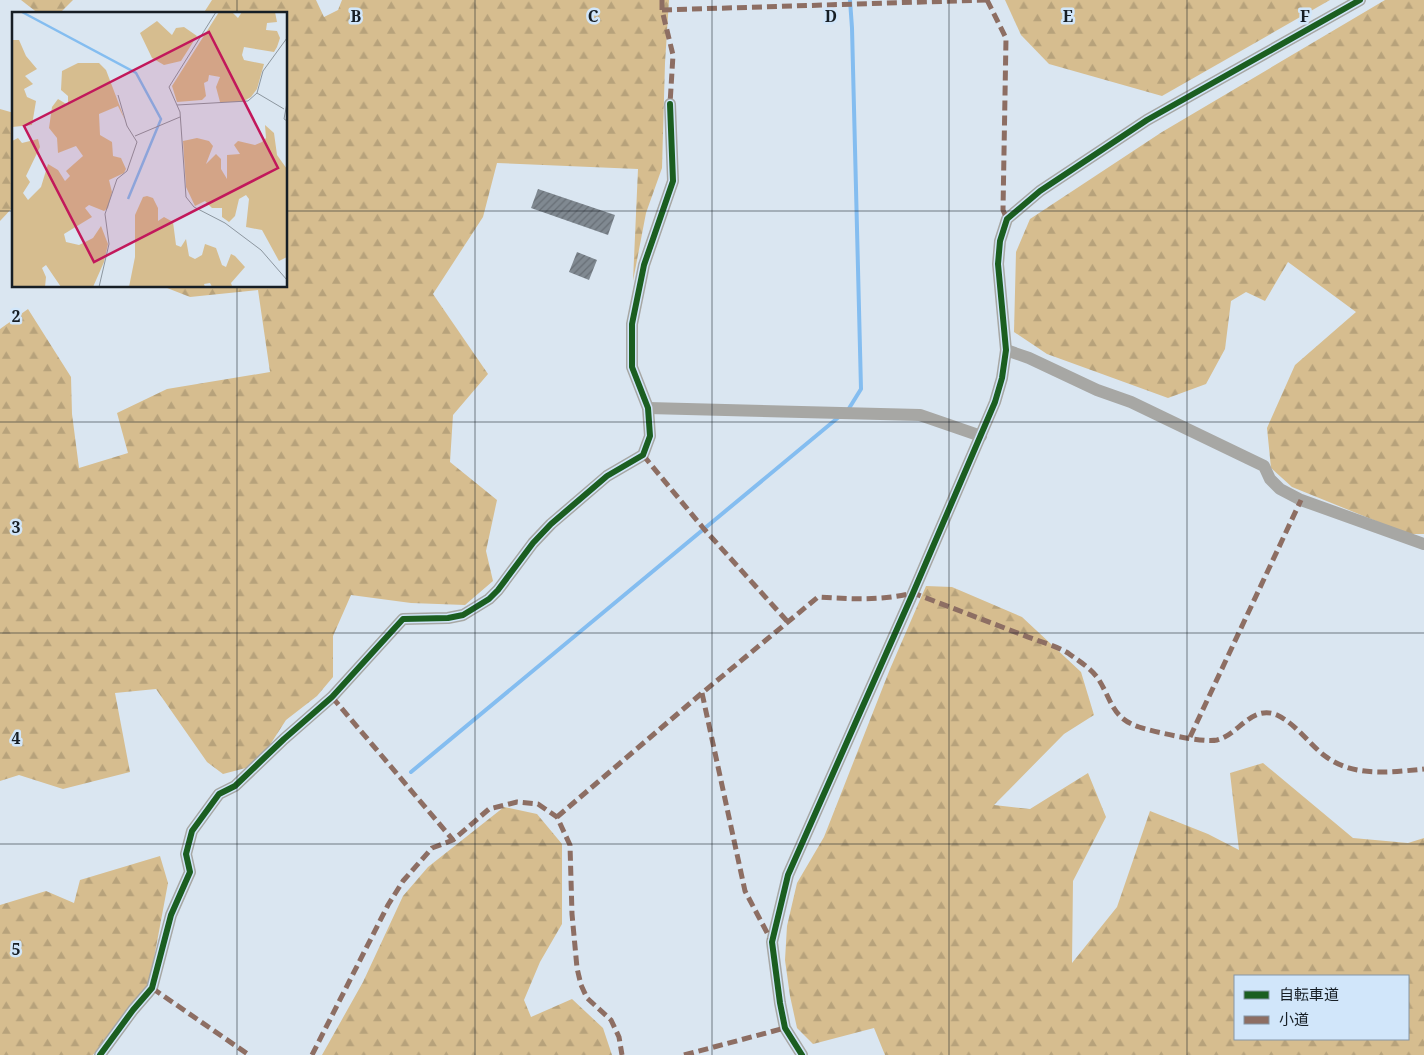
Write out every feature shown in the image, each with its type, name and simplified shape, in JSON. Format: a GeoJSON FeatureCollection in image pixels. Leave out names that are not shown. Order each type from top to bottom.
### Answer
{"type":"FeatureCollection","features":[{"type":"Feature","properties":{"kind":"street"},"geometry":{"type":"LineString","coordinates":[[802,1055],[785,1028],[772,942],[788,875],[995,402],[1002,378],[1006,350],[998,264],[1000,241],[1007,219],[1040,191],[1147,120],[1360,0]]}},
{"type":"Feature","properties":{"kind":"street"},"geometry":{"type":"LineString","coordinates":[[100,1055],[133,1010],[152,988],[171,915],[190,872],[186,854],[192,830],[219,794],[236,786],[284,739],[332,697],[403,619],[448,618],[463,615],[490,599],[533,543],[551,524],[607,476],[643,455],[650,436],[648,408],[632,367],[632,324],[644,265],[673,181],[670,104]]}},
{"type":"Feature","properties":{"kind":"street"},"geometry":{"type":"LineString","coordinates":[[1006,350],[1037,361],[1097,390],[1131,402],[1264,466],[1270,479],[1280,490],[1424,544]]}},
{"type":"Feature","properties":{"kind":"street"},"geometry":{"type":"LineString","coordinates":[[648,408],[920,415],[981,436]]}},
{"type":"Feature","properties":{"kind":"green space"},"geometry":{"type":"Polygon","coordinates":[[[21,0],[73,0],[61,12],[36,12],[21,0]]]}},
{"type":"Feature","properties":{"kind":"green space"},"geometry":{"type":"Polygon","coordinates":[[[212,0],[316,0],[324,17],[338,10],[342,0],[669,0],[662,168],[646,213],[633,281],[638,169],[497,163],[483,217],[433,294],[488,374],[453,415],[450,462],[497,500],[486,551],[493,581],[465,605],[411,603],[351,595],[333,636],[333,677],[317,696],[286,720],[257,765],[223,774],[207,762],[156,689],[115,693],[130,772],[63,789],[19,775],[0,781],[0,329],[28,309],[71,377],[72,414],[79,468],[128,453],[117,413],[167,389],[270,372],[258,290],[190,297],[167,288],[288,288],[288,12],[204,12],[212,0]]]}},
{"type":"Feature","properties":{"kind":"green space"},"geometry":{"type":"Polygon","coordinates":[[[1005,0],[1330,0],[1162,96],[1049,64],[1021,35],[1005,0]]]}},
{"type":"Feature","properties":{"kind":"green space"},"geometry":{"type":"Polygon","coordinates":[[[1385,0],[1424,0],[1424,534],[1408,534],[1292,487],[1271,468],[1267,428],[1295,365],[1356,312],[1288,262],[1265,301],[1246,292],[1231,301],[1225,349],[1206,384],[1168,398],[1047,354],[1014,332],[1016,252],[1030,219],[1162,132],[1385,0]]]}},
{"type":"Feature","properties":{"kind":"green space"},"geometry":{"type":"Polygon","coordinates":[[[0,109],[12,112],[12,208],[0,221],[0,109]]]}},
{"type":"Feature","properties":{"kind":"green space"},"geometry":{"type":"Polygon","coordinates":[[[926,586],[952,587],[1022,617],[1081,672],[1094,715],[1064,734],[994,805],[1030,809],[1088,773],[1106,817],[1073,881],[1072,963],[1117,907],[1150,811],[1208,834],[1239,850],[1230,773],[1263,763],[1353,838],[1408,843],[1424,838],[1424,1055],[885,1055],[874,1028],[813,1044],[797,1028],[785,960],[787,926],[797,883],[824,837],[890,669],[926,586]]]}},
{"type":"Feature","properties":{"kind":"green space"},"geometry":{"type":"Polygon","coordinates":[[[504,807],[537,814],[562,844],[562,924],[540,962],[524,1000],[531,1017],[572,999],[603,1028],[612,1055],[322,1055],[363,982],[403,896],[428,867],[504,807]]]}},
{"type":"Feature","properties":{"kind":"green space"},"geometry":{"type":"Polygon","coordinates":[[[160,856],[168,883],[149,985],[93,1055],[0,1055],[0,905],[46,891],[74,903],[80,880],[160,856]]]}},
{"type":"Feature","properties":{"kind":"building"},"geometry":{"type":"Polygon","coordinates":[[[538,189],[615,215],[608,235],[531,208],[538,189]]]}},
{"type":"Feature","properties":{"kind":"building"},"geometry":{"type":"Polygon","coordinates":[[[577,252],[597,260],[589,280],[569,272],[577,252]]]}},
{"type":"Feature","properties":{"kind":"waterway"},"geometry":{"type":"LineString","coordinates":[[848,410],[861,389],[850,0]]}},
{"type":"Feature","properties":{"kind":"waterway"},"geometry":{"type":"LineString","coordinates":[[411,772],[840,416]]}},
{"type":"Feature","properties":{"kind":"marked path"},"geometry":{"type":"LineString","coordinates":[[662,0],[662,10],[673,55],[670,104]]}},
{"type":"Feature","properties":{"kind":"marked path"},"geometry":{"type":"LineString","coordinates":[[987,0],[1006,38],[1003,210],[1007,219]]}},
{"type":"Feature","properties":{"kind":"marked path"},"geometry":{"type":"LineString","coordinates":[[662,10],[987,0]]}},
{"type":"Feature","properties":{"kind":"marked path"},"geometry":{"type":"LineString","coordinates":[[643,455],[704,529],[787,621]]}},
{"type":"Feature","properties":{"kind":"marked path"},"geometry":{"type":"LineString","coordinates":[[1190,737],[1301,500]]}},
{"type":"Feature","properties":{"kind":"marked path"},"geometry":{"type":"LineString","coordinates":[[557,817],[818,597],[878,598],[913,593],[1057,648],[1068,653],[1093,672],[1114,708],[1123,719],[1146,729],[1190,739],[1210,741],[1225,737],[1253,717],[1268,713],[1284,719],[1325,756],[1348,768],[1373,772],[1424,769]]}},
{"type":"Feature","properties":{"kind":"marked path"},"geometry":{"type":"LineString","coordinates":[[702,693],[745,891],[772,942]]}},
{"type":"Feature","properties":{"kind":"marked path"},"geometry":{"type":"LineString","coordinates":[[332,697],[453,840]]}},
{"type":"Feature","properties":{"kind":"marked path"},"geometry":{"type":"LineString","coordinates":[[312,1055],[388,905],[403,881],[432,848],[453,840],[489,809],[517,802],[538,804],[557,817],[570,845],[572,914],[577,968],[581,985],[587,998],[611,1020],[619,1037],[622,1055]]}},
{"type":"Feature","properties":{"kind":"marked path"},"geometry":{"type":"LineString","coordinates":[[152,988],[249,1055]]}},
{"type":"Feature","properties":{"kind":"marked path"},"geometry":{"type":"LineString","coordinates":[[684,1055],[785,1028]]}},
{"type":"Feature","properties":{"kind":"cycle path"},"geometry":{"type":"LineString","coordinates":[[802,1055],[785,1028],[772,942],[788,875],[995,402],[1002,378],[1006,350],[998,264],[1000,241],[1007,219],[1040,191],[1147,120],[1360,0]]}},
{"type":"Feature","properties":{"kind":"cycle path"},"geometry":{"type":"LineString","coordinates":[[100,1055],[133,1010],[152,988],[171,915],[190,872],[186,854],[192,831],[219,794],[235,786],[284,739],[332,697],[403,619],[448,618],[463,615],[489,599],[498,590],[533,543],[551,524],[607,476],[643,455],[650,436],[648,408],[632,367],[632,324],[644,265],[673,181],[670,104]]}}]}
